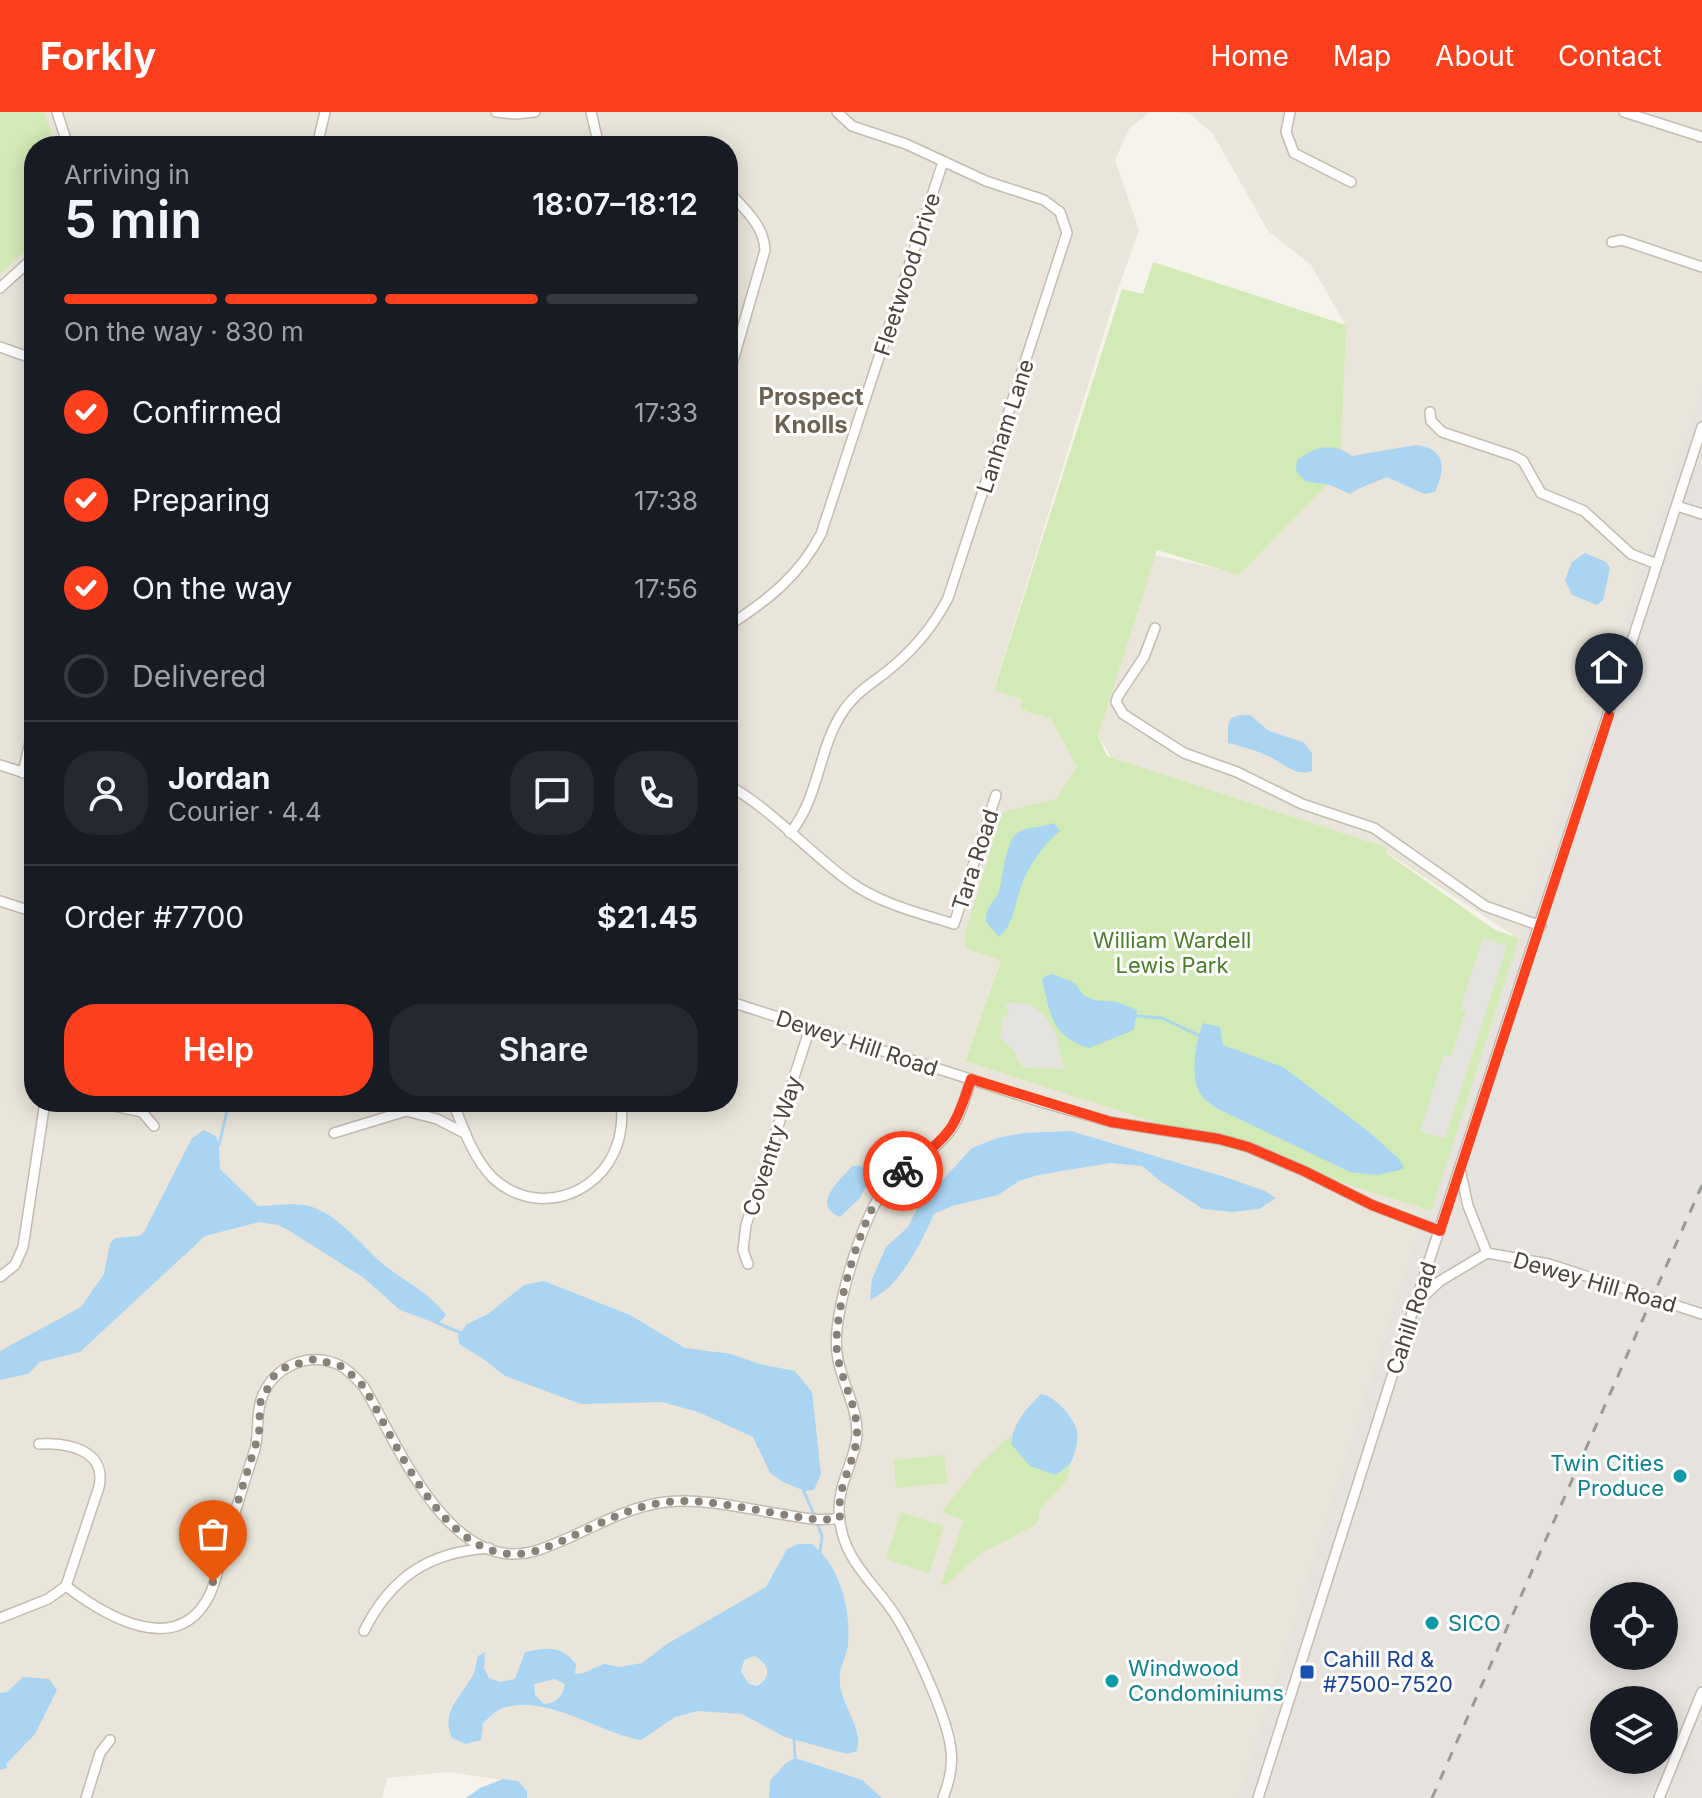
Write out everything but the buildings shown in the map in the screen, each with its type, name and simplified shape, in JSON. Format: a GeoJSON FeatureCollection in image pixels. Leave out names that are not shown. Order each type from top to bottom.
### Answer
{"type":"FeatureCollection","features":[{"type":"Feature","properties":{"kind":"street"},"geometry":{"type":"LineString","coordinates":[[57,112],[65,136]]}},
{"type":"Feature","properties":{"kind":"street"},"geometry":{"type":"LineString","coordinates":[[319,136],[325,112]]}},
{"type":"Feature","properties":{"kind":"street"},"geometry":{"type":"LineString","coordinates":[[496,112],[535,112]]}},
{"type":"Feature","properties":{"kind":"street"},"geometry":{"type":"LineString","coordinates":[[591,112],[597,136]]}},
{"type":"Feature","properties":{"kind":"street","name":"Lanham Lane"},"geometry":{"type":"LineString","coordinates":[[790,833],[811,799],[844,709],[866,686],[922,640],[948,598],[1067,233],[1060,212],[1044,200],[986,181],[906,144],[852,126],[837,112]]}},
{"type":"Feature","properties":{"kind":"street"},"geometry":{"type":"LineString","coordinates":[[1290,112],[1286,132],[1294,153],[1351,182]]}},
{"type":"Feature","properties":{"kind":"street"},"geometry":{"type":"LineString","coordinates":[[1624,112],[1702,137]]}},
{"type":"Feature","properties":{"kind":"street"},"geometry":{"type":"LineString","coordinates":[[1658,123],[1662,112]]}},
{"type":"Feature","properties":{"kind":"street","name":"Fleetwood Drive"},"geometry":{"type":"LineString","coordinates":[[738,619],[778,592],[810,555],[821,534],[943,162]]}},
{"type":"Feature","properties":{"kind":"street"},"geometry":{"type":"LineString","coordinates":[[738,203],[761,231],[765,250],[738,343]]}},
{"type":"Feature","properties":{"kind":"street"},"geometry":{"type":"LineString","coordinates":[[1612,242],[1622,240],[1702,267]]}},
{"type":"Feature","properties":{"kind":"street"},"geometry":{"type":"LineString","coordinates":[[0,288],[24,266]]}},
{"type":"Feature","properties":{"kind":"street"},"geometry":{"type":"LineString","coordinates":[[0,347],[24,355]]}},
{"type":"Feature","properties":{"kind":"street"},"geometry":{"type":"LineString","coordinates":[[1430,412],[1431,421],[1442,432],[1523,461],[1541,493],[1584,511],[1631,554],[1657,564]]}},
{"type":"Feature","properties":{"kind":"street","name":"Cahill Road"},"geometry":{"type":"LineString","coordinates":[[1258,1798],[1414,1307],[1702,427]]}},
{"type":"Feature","properties":{"kind":"street"},"geometry":{"type":"LineString","coordinates":[[1677,506],[1702,514]]}},
{"type":"Feature","properties":{"kind":"street"},"geometry":{"type":"LineString","coordinates":[[1155,628],[1144,657],[1118,696],[1116,702],[1123,714],[1184,753],[1237,772],[1302,804],[1374,828],[1485,906],[1541,926]]}},
{"type":"Feature","properties":{"kind":"street"},"geometry":{"type":"LineString","coordinates":[[0,765],[23,773],[24,769]]}},
{"type":"Feature","properties":{"kind":"street"},"geometry":{"type":"LineString","coordinates":[[738,793],[790,833]]}},
{"type":"Feature","properties":{"kind":"street","name":"Tara Road"},"geometry":{"type":"LineString","coordinates":[[790,833],[853,884],[906,909],[954,924],[996,795]]}},
{"type":"Feature","properties":{"kind":"street"},"geometry":{"type":"LineString","coordinates":[[0,901],[24,909]]}},
{"type":"Feature","properties":{"kind":"street","name":"Dewey Hill Road"},"geometry":{"type":"LineString","coordinates":[[738,1004],[1111,1122],[1219,1139],[1248,1147],[1372,1205],[1440,1231]]}},
{"type":"Feature","properties":{"kind":"street","name":"Coventry Way"},"geometry":{"type":"LineString","coordinates":[[748,1264],[743,1250],[746,1225],[810,1028]]}},
{"type":"Feature","properties":{"kind":"street"},"geometry":{"type":"LineString","coordinates":[[943,1798],[951,1771],[952,1752],[943,1718],[899,1621],[858,1570],[848,1552],[840,1518],[840,1492],[857,1436],[856,1418],[837,1353],[836,1334],[857,1252],[872,1209],[899,1174],[949,1134],[971,1079]]}},
{"type":"Feature","properties":{"kind":"street"},"geometry":{"type":"LineString","coordinates":[[0,1277],[15,1265],[23,1247],[43,1112]]}},
{"type":"Feature","properties":{"kind":"street"},"geometry":{"type":"LineString","coordinates":[[142,1112],[154,1126]]}},
{"type":"Feature","properties":{"kind":"street"},"geometry":{"type":"LineString","coordinates":[[334,1133],[403,1112]]}},
{"type":"Feature","properties":{"kind":"street"},"geometry":{"type":"LineString","coordinates":[[410,1112],[437,1119],[466,1135]]}},
{"type":"Feature","properties":{"kind":"street"},"geometry":{"type":"LineString","coordinates":[[457,1112],[482,1164],[506,1188],[538,1199],[571,1195],[592,1182],[609,1162],[617,1145],[621,1112]]}},
{"type":"Feature","properties":{"kind":"street","name":"Dewey Hill Road"},"geometry":{"type":"LineString","coordinates":[[1460,1167],[1468,1206],[1487,1253]]}},
{"type":"Feature","properties":{"kind":"street","name":"Dewey Hill Road"},"geometry":{"type":"LineString","coordinates":[[1414,1307],[1440,1281],[1487,1253],[1549,1264],[1702,1314]]}},
{"type":"Feature","properties":{"kind":"street"},"geometry":{"type":"LineString","coordinates":[[66,1586],[93,1606],[137,1626],[165,1628],[179,1624],[194,1613],[209,1596],[259,1434],[260,1403],[265,1389],[274,1376],[286,1367],[315,1359],[344,1367],[364,1387],[432,1505],[450,1524],[489,1548]]}},
{"type":"Feature","properties":{"kind":"street"},"geometry":{"type":"LineString","coordinates":[[0,1618],[48,1599],[66,1586],[101,1478],[88,1453],[60,1443],[39,1444]]}},
{"type":"Feature","properties":{"kind":"street"},"geometry":{"type":"LineString","coordinates":[[364,1631],[374,1611],[405,1577],[444,1555],[489,1548],[533,1551],[614,1516],[666,1502],[699,1501],[809,1520],[840,1518]]}},
{"type":"Feature","properties":{"kind":"street"},"geometry":{"type":"LineString","coordinates":[[1659,1798],[1702,1692]]}},
{"type":"Feature","properties":{"kind":"street"},"geometry":{"type":"LineString","coordinates":[[86,1798],[100,1753],[110,1740]]}},
{"type":"Feature","properties":{"kind":"shaded area"},"geometry":{"type":"Polygon","coordinates":[[[30,112],[1149,112],[1129,129],[1115,160],[1139,230],[994,689],[1022,699],[1020,709],[1051,719],[1077,767],[967,949],[1001,959],[965,1060],[1425,1209],[1238,1798],[527,1798],[509,1781],[449,1772],[387,1778],[382,1798],[0,1798],[0,273],[24,144],[24,1112],[738,1112],[738,136],[26,136],[30,112]]]}},
{"type":"Feature","properties":{"kind":"shaded area"},"geometry":{"type":"Polygon","coordinates":[[[1177,112],[1702,112],[1702,385],[1519,939],[1386,852],[1111,757],[1098,736],[1133,550],[1241,574],[1346,326],[1311,265],[1268,231],[1213,134],[1190,114],[1177,112]]]}},
{"type":"Feature","properties":{"kind":"shaded area"},"geometry":{"type":"Polygon","coordinates":[[[1702,385],[1702,1798],[1238,1798],[1425,1209],[1519,938],[1702,385]]]}},
{"type":"Feature","properties":{"kind":"shaded area"},"geometry":{"type":"Polygon","coordinates":[[[1483,938],[1507,946],[1445,1139],[1420,1131],[1444,1055],[1451,1056],[1466,1011],[1460,1009],[1483,938]]]}},
{"type":"Feature","properties":{"kind":"shaded area"},"geometry":{"type":"Polygon","coordinates":[[[1012,1002],[1032,1005],[1045,1016],[1056,1034],[1064,1069],[1025,1068],[1020,1064],[1013,1050],[1000,1037],[1002,1019],[1009,1013],[1005,1006],[1012,1002]]]}},
{"type":"Feature","properties":{"kind":"green space"},"geometry":{"type":"Polygon","coordinates":[[[0,112],[44,112],[52,136],[24,136],[24,251],[0,274],[0,112]]]}},
{"type":"Feature","properties":{"kind":"green space","name":"William Wardell Lewis Park"},"geometry":{"type":"Polygon","coordinates":[[[1153,262],[1346,325],[1340,471],[1239,575],[1157,550],[1098,736],[1107,756],[1387,848],[1386,853],[1495,930],[1519,938],[1431,1211],[965,1061],[1001,960],[967,949],[964,938],[1002,812],[1056,799],[1077,767],[1051,719],[1020,709],[1022,699],[994,690],[1122,289],[1143,294],[1153,262]]]}},
{"type":"Feature","properties":{"kind":"green space"},"geometry":{"type":"Polygon","coordinates":[[[1011,1435],[1011,1444],[1055,1475],[1071,1462],[1067,1480],[1040,1509],[1037,1524],[980,1554],[946,1585],[941,1584],[964,1520],[942,1512],[977,1467],[1011,1435]]]}},
{"type":"Feature","properties":{"kind":"green space"},"geometry":{"type":"Polygon","coordinates":[[[944,1455],[947,1483],[896,1488],[894,1460],[944,1455]]]}},
{"type":"Feature","properties":{"kind":"green space"},"geometry":{"type":"Polygon","coordinates":[[[901,1512],[944,1526],[929,1573],[886,1559],[901,1512]]]}},
{"type":"Feature","properties":{"kind":"water"},"geometry":{"type":"Polygon","coordinates":[[[1416,445],[1433,450],[1441,461],[1441,475],[1435,492],[1424,494],[1387,477],[1350,494],[1330,485],[1305,481],[1296,471],[1297,460],[1318,449],[1331,447],[1352,456],[1416,445]]]}},
{"type":"Feature","properties":{"kind":"water"},"geometry":{"type":"Polygon","coordinates":[[[1585,553],[1606,562],[1610,568],[1603,600],[1597,605],[1572,595],[1565,580],[1572,562],[1585,553]]]}},
{"type":"Feature","properties":{"kind":"water"},"geometry":{"type":"Polygon","coordinates":[[[1250,715],[1269,731],[1303,742],[1312,753],[1312,771],[1302,773],[1266,755],[1228,743],[1231,718],[1250,715]]]}},
{"type":"Feature","properties":{"kind":"water"},"geometry":{"type":"Polygon","coordinates":[[[1054,823],[1060,831],[1043,848],[1029,870],[1019,891],[1012,918],[999,937],[986,922],[986,915],[1000,888],[1010,843],[1021,831],[1054,823]]]}},
{"type":"Feature","properties":{"kind":"water"},"geometry":{"type":"Polygon","coordinates":[[[1052,974],[1075,983],[1083,995],[1094,1000],[1117,1002],[1137,1010],[1134,1030],[1089,1048],[1067,1037],[1055,1023],[1042,980],[1052,974]]]}},
{"type":"Feature","properties":{"kind":"water"},"geometry":{"type":"Polygon","coordinates":[[[1203,1023],[1220,1027],[1223,1045],[1283,1067],[1369,1132],[1400,1160],[1404,1169],[1377,1175],[1350,1172],[1216,1108],[1201,1095],[1195,1079],[1196,1049],[1203,1023]]]}},
{"type":"Feature","properties":{"kind":"water"},"geometry":{"type":"Polygon","coordinates":[[[204,1130],[216,1136],[220,1169],[258,1206],[301,1205],[326,1213],[446,1315],[438,1324],[400,1310],[364,1278],[288,1230],[259,1222],[205,1236],[80,1352],[40,1362],[28,1374],[0,1380],[0,1351],[81,1307],[104,1274],[110,1243],[115,1238],[139,1236],[144,1232],[192,1138],[204,1130]]]}},
{"type":"Feature","properties":{"kind":"water"},"geometry":{"type":"Polygon","coordinates":[[[1071,1131],[1225,1177],[1276,1198],[1259,1209],[1232,1212],[1203,1209],[1142,1166],[1110,1163],[1038,1175],[1019,1181],[998,1195],[952,1206],[934,1214],[900,1275],[881,1294],[870,1300],[872,1279],[886,1247],[908,1227],[924,1195],[938,1185],[972,1148],[997,1138],[1024,1133],[1071,1131]]]}},
{"type":"Feature","properties":{"kind":"water"},"geometry":{"type":"Polygon","coordinates":[[[852,1166],[862,1166],[869,1179],[860,1198],[840,1217],[832,1212],[828,1200],[830,1193],[852,1166]]]}},
{"type":"Feature","properties":{"kind":"water"},"geometry":{"type":"Polygon","coordinates":[[[544,1281],[630,1315],[685,1348],[731,1354],[795,1371],[812,1392],[821,1474],[814,1490],[805,1491],[783,1482],[770,1473],[753,1437],[698,1412],[662,1402],[581,1404],[505,1376],[459,1344],[458,1336],[467,1324],[488,1314],[524,1285],[544,1281]]]}},
{"type":"Feature","properties":{"kind":"water"},"geometry":{"type":"Polygon","coordinates":[[[1041,1394],[1052,1398],[1062,1408],[1077,1430],[1072,1459],[1056,1475],[1030,1466],[1011,1444],[1017,1423],[1041,1394]]]}},
{"type":"Feature","properties":{"kind":"water"},"geometry":{"type":"Polygon","coordinates":[[[798,1544],[812,1544],[830,1564],[842,1589],[848,1631],[840,1684],[857,1731],[857,1751],[847,1754],[785,1737],[742,1714],[697,1711],[675,1717],[641,1740],[556,1710],[520,1705],[498,1710],[483,1723],[481,1740],[466,1744],[452,1738],[450,1712],[474,1673],[478,1656],[485,1652],[484,1668],[489,1678],[500,1682],[515,1679],[525,1652],[540,1649],[565,1653],[576,1664],[575,1674],[604,1664],[619,1667],[642,1663],[667,1644],[766,1587],[787,1549],[798,1544]],[[754,1656],[744,1660],[741,1672],[749,1684],[757,1686],[765,1678],[767,1670],[763,1662],[754,1656]],[[555,1679],[534,1684],[535,1695],[544,1704],[556,1700],[563,1692],[565,1684],[555,1679]]]}},
{"type":"Feature","properties":{"kind":"water"},"geometry":{"type":"Polygon","coordinates":[[[23,1677],[49,1679],[57,1690],[35,1734],[6,1764],[7,1768],[0,1770],[0,1693],[7,1692],[23,1677]]]}},
{"type":"Feature","properties":{"kind":"water"},"geometry":{"type":"Polygon","coordinates":[[[795,1758],[862,1780],[882,1798],[769,1798],[770,1781],[786,1763],[795,1758]]]}},
{"type":"Feature","properties":{"kind":"water"},"geometry":{"type":"Polygon","coordinates":[[[503,1779],[518,1781],[527,1791],[527,1798],[466,1798],[480,1788],[503,1779]]]}},
{"type":"Feature","properties":{"kind":"waterway"},"geometry":{"type":"LineString","coordinates":[[1137,1016],[1162,1018],[1198,1035]]}},
{"type":"Feature","properties":{"kind":"waterway"},"geometry":{"type":"LineString","coordinates":[[219,1145],[227,1112]]}},
{"type":"Feature","properties":{"kind":"waterway"},"geometry":{"type":"LineString","coordinates":[[435,1322],[461,1333]]}},
{"type":"Feature","properties":{"kind":"waterway"},"geometry":{"type":"LineString","coordinates":[[803,1489],[814,1515]]}},
{"type":"Feature","properties":{"kind":"waterway"},"geometry":{"type":"LineString","coordinates":[[817,1522],[822,1536],[820,1553]]}},
{"type":"Feature","properties":{"kind":"waterway"},"geometry":{"type":"LineString","coordinates":[[794,1739],[795,1759]]}},
{"type":"Feature","properties":{"kind":"railway"},"geometry":{"type":"LineString","coordinates":[[1432,1798],[1702,1185]]}},
{"type":"Feature","properties":{"kind":"way so far"},"geometry":{"type":"LineString","coordinates":[[213,1582],[259,1434],[260,1403],[265,1389],[274,1376],[286,1367],[315,1359],[344,1367],[354,1376],[364,1387],[432,1505],[450,1524],[496,1551],[533,1551],[614,1516],[666,1502],[699,1501],[809,1520],[840,1518],[840,1492],[857,1436],[856,1418],[837,1353],[839,1315],[872,1209],[884,1190],[903,1171]]}},
{"type":"Feature","properties":{"kind":"place","name":"Twin Cities Produce"},"geometry":{"type":"Point","coordinates":[1680,1476]}},
{"type":"Feature","properties":{"kind":"place","name":"SICO"},"geometry":{"type":"Point","coordinates":[1432,1623]}},
{"type":"Feature","properties":{"kind":"place","name":"Cahill Rd & #7500-7520"},"geometry":{"type":"Point","coordinates":[1307,1672]}},
{"type":"Feature","properties":{"kind":"place","name":"Windwood Condominiums"},"geometry":{"type":"Point","coordinates":[1112,1681]}},
{"type":"Feature","properties":{"kind":"district","name":"Prospect Knolls"},"geometry":{"type":"Point","coordinates":[811,410]}},
{"type":"Feature","properties":{"kind":"route"},"geometry":{"type":"LineString","coordinates":[[903,1171],[949,1134],[971,1079],[1111,1122],[1219,1139],[1248,1147],[1372,1205],[1440,1231],[1609,715]]}}]}
